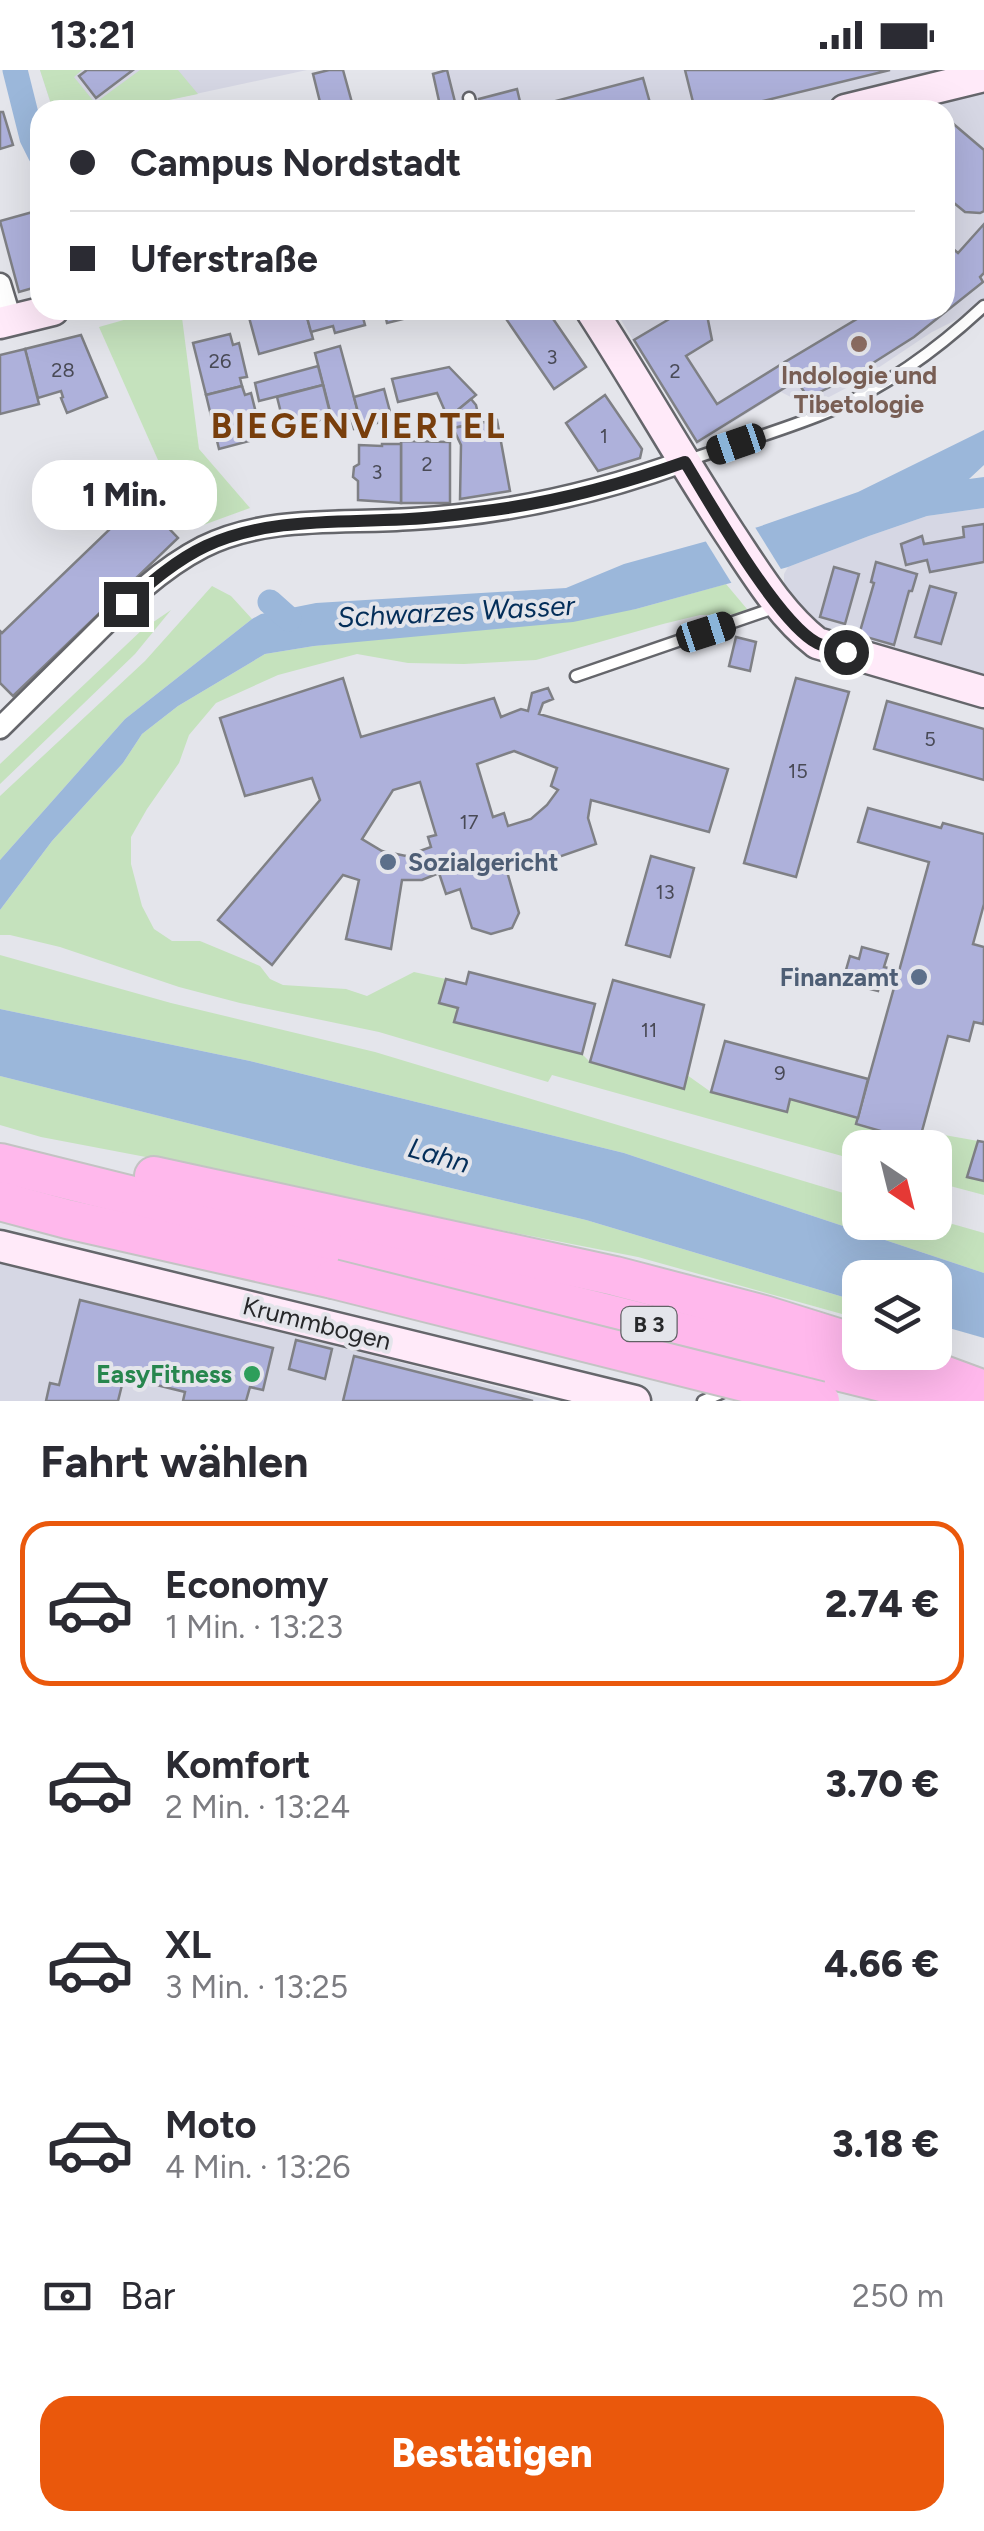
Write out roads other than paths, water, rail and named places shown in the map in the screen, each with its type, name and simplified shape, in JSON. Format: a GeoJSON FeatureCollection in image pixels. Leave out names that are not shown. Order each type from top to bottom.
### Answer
{"type":"FeatureCollection","features":[{"type":"Feature","properties":{"kind":"highway","name":"B 3"},"geometry":{"type":"LineString","coordinates":[[0,1142],[820,1401]]}},
{"type":"Feature","properties":{"kind":"highway","name":"B 3"},"geometry":{"type":"LineString","coordinates":[[0,1163],[958,1401]]}},
{"type":"Feature","properties":{"kind":"highway","name":"B 3"},"geometry":{"type":"LineString","coordinates":[[0,1201],[67,1219],[632,1280],[842,1339]]}},
{"type":"Feature","properties":{"kind":"highway"},"geometry":{"type":"LineString","coordinates":[[930,1370],[984,1390]]}},
{"type":"Feature","properties":{"kind":"main road"},"geometry":{"type":"LineString","coordinates":[[886,100],[984,76]]}},
{"type":"Feature","properties":{"kind":"main road"},"geometry":{"type":"LineString","coordinates":[[5,321],[30,315]]}},
{"type":"Feature","properties":{"kind":"main road"},"geometry":{"type":"LineString","coordinates":[[598,320],[695,458],[714,510],[781,607],[817,643],[984,692]]}},
{"type":"Feature","properties":{"kind":"main road","name":"Krummbogen"},"geometry":{"type":"LineString","coordinates":[[0,1246],[634,1401]]}},
{"type":"Feature","properties":{"kind":"street"},"geometry":{"type":"LineString","coordinates":[[0,284],[5,321]]}},
{"type":"Feature","properties":{"kind":"street"},"geometry":{"type":"LineString","coordinates":[[0,728],[126,604],[156,578],[206,546],[236,535],[289,525],[414,519],[540,503],[612,487],[695,458]]}},
{"type":"Feature","properties":{"kind":"lane"},"geometry":{"type":"LineString","coordinates":[[695,458],[829,411],[870,391],[954,335],[984,306]]}},
{"type":"Feature","properties":{"kind":"lane"},"geometry":{"type":"LineString","coordinates":[[576,676],[781,607]]}},
{"type":"Feature","properties":{"kind":"lane"},"geometry":{"type":"LineString","coordinates":[[703,1401],[770,1373]]}},
{"type":"Feature","properties":{"kind":"water","name":"Schwarzes Wasser"},"geometry":{"type":"Polygon","coordinates":[[[984,430],[984,465],[969,479],[984,477],[984,508],[927,516],[788,567],[636,609],[573,622],[265,654],[178,706],[142,734],[123,763],[52,841],[0,910],[0,860],[125,719],[261,614],[316,603],[566,588],[624,564],[758,527],[858,492],[984,430]]]}},
{"type":"Feature","properties":{"kind":"water","name":"Lahn"},"geometry":{"type":"Polygon","coordinates":[[[0,1009],[250,1061],[624,1153],[842,1226],[842,1240],[885,1240],[945,1260],[842,1260],[842,1297],[586,1220],[0,1076],[0,1009]]]}},
{"type":"Feature","properties":{"kind":"water"},"geometry":{"type":"Polygon","coordinates":[[[952,1262],[984,1273],[984,1338],[952,1329],[952,1262]]]}},
{"type":"Feature","properties":{"kind":"waterway"},"geometry":{"type":"LineString","coordinates":[[15,70],[30,130]]}},
{"type":"Feature","properties":{"kind":"waterway"},"geometry":{"type":"LineString","coordinates":[[270,602],[289,619]]}},
{"type":"Feature","properties":{"kind":"place","name":"Indologie und Tibetologie"},"geometry":{"type":"Point","coordinates":[859,344]}},
{"type":"Feature","properties":{"kind":"place","name":"Sozialgericht"},"geometry":{"type":"Point","coordinates":[388,862]}},
{"type":"Feature","properties":{"kind":"place","name":"Finanzamt"},"geometry":{"type":"Point","coordinates":[919,977]}},
{"type":"Feature","properties":{"kind":"place","name":"EasyFitness"},"geometry":{"type":"Point","coordinates":[252,1374]}},
{"type":"Feature","properties":{"kind":"district","name":"BIEGENVIERTEL"},"geometry":{"type":"Point","coordinates":[359,426]}}]}
